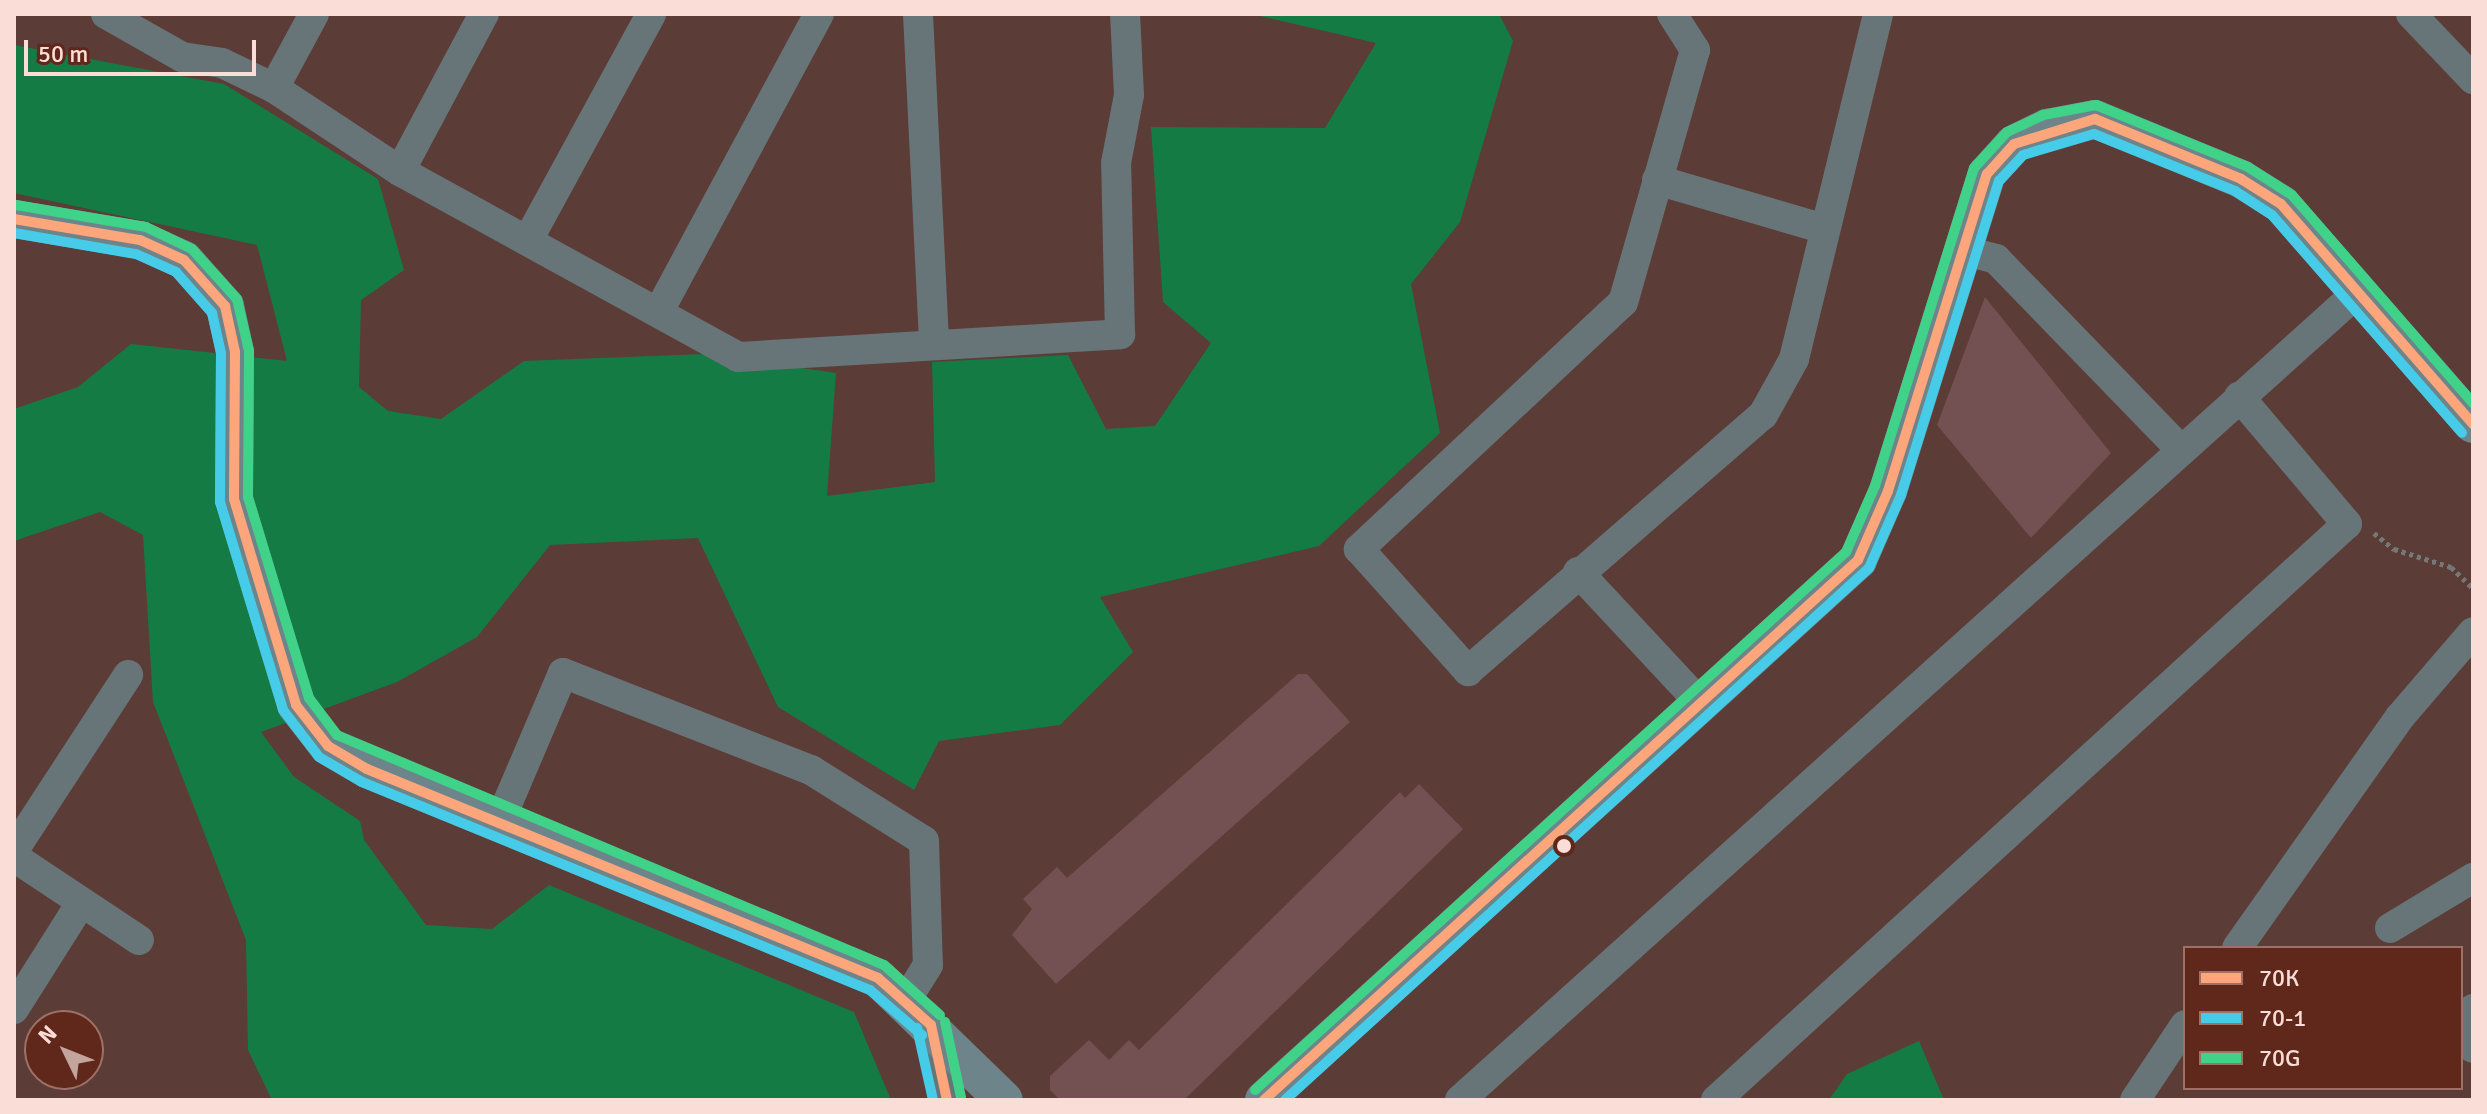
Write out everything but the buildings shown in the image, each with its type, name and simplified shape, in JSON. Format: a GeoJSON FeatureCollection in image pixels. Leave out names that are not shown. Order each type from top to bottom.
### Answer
{"type":"FeatureCollection","features":[{"type":"Feature","properties":{"kind":"main road"},"geometry":{"type":"LineString","coordinates":[[1264,1100],[1858,560],[1888,491],[1987,174],[2014,144],[2047,128],[2095,119],[2241,179],[2281,204],[2473,424]]}},
{"type":"Feature","properties":{"kind":"main road"},"geometry":{"type":"LineString","coordinates":[[14,219],[140,240],[184,260],[225,306],[235,352],[234,499],[296,705],[328,746],[367,769],[785,935],[878,978],[1004,1100]]}},
{"type":"Feature","properties":{"kind":"street"},"geometry":{"type":"LineString","coordinates":[[106,14],[144,23],[182,57],[222,63],[274,88],[400,171],[738,357],[1120,334],[1116,163],[1129,95],[1125,14]]}},
{"type":"Feature","properties":{"kind":"street"},"geometry":{"type":"LineString","coordinates":[[274,88],[314,14]]}},
{"type":"Feature","properties":{"kind":"street"},"geometry":{"type":"LineString","coordinates":[[400,171],[484,14]]}},
{"type":"Feature","properties":{"kind":"street"},"geometry":{"type":"LineString","coordinates":[[528,240],[651,14]]}},
{"type":"Feature","properties":{"kind":"street"},"geometry":{"type":"LineString","coordinates":[[659,311],[819,14]]}},
{"type":"Feature","properties":{"kind":"street"},"geometry":{"type":"LineString","coordinates":[[918,14],[934,345]]}},
{"type":"Feature","properties":{"kind":"street"},"geometry":{"type":"LineString","coordinates":[[1672,14],[1695,50],[1623,302],[1359,549],[1468,671],[1578,572],[1763,415],[1794,359],[1878,14]]}},
{"type":"Feature","properties":{"kind":"street"},"geometry":{"type":"LineString","coordinates":[[2411,14],[2473,79]]}},
{"type":"Feature","properties":{"kind":"street"},"geometry":{"type":"LineString","coordinates":[[1657,180],[1825,229]]}},
{"type":"Feature","properties":{"kind":"street"},"geometry":{"type":"LineString","coordinates":[[1961,250],[1996,259],[2178,447]]}},
{"type":"Feature","properties":{"kind":"street"},"geometry":{"type":"LineString","coordinates":[[1460,1100],[2178,447],[2358,292]]}},
{"type":"Feature","properties":{"kind":"street"},"geometry":{"type":"LineString","coordinates":[[1716,1100],[2347,524],[2239,396]]}},
{"type":"Feature","properties":{"kind":"street"},"geometry":{"type":"LineString","coordinates":[[1578,572],[1702,705]]}},
{"type":"Feature","properties":{"kind":"street"},"geometry":{"type":"LineString","coordinates":[[2238,946],[2400,717],[2473,632]]}},
{"type":"Feature","properties":{"kind":"street"},"geometry":{"type":"LineString","coordinates":[[499,823],[563,673],[811,770],[924,841],[928,965],[918,1014],[947,1100]]}},
{"type":"Feature","properties":{"kind":"street"},"geometry":{"type":"LineString","coordinates":[[14,850],[128,675]]}},
{"type":"Feature","properties":{"kind":"street"},"geometry":{"type":"LineString","coordinates":[[14,857],[139,940]]}},
{"type":"Feature","properties":{"kind":"street"},"geometry":{"type":"LineString","coordinates":[[2390,928],[2473,878]]}},
{"type":"Feature","properties":{"kind":"street"},"geometry":{"type":"LineString","coordinates":[[14,1009],[81,903]]}},
{"type":"Feature","properties":{"kind":"street"},"geometry":{"type":"LineString","coordinates":[[2135,1100],[2183,1028]]}},
{"type":"Feature","properties":{"kind":"path"},"geometry":{"type":"LineString","coordinates":[[2347,524],[2451,567],[2473,588]]}},
{"type":"Feature","properties":{"kind":"green space"},"geometry":{"type":"Polygon","coordinates":[[[1252,14],[1499,14],[1513,41],[1460,222],[1411,284],[1440,433],[1319,546],[1100,597],[1133,652],[1060,725],[939,741],[914,790],[778,707],[698,538],[550,545],[477,637],[397,682],[261,732],[294,777],[360,821],[364,840],[426,925],[492,929],[549,885],[854,1012],[891,1100],[272,1100],[248,1050],[246,940],[153,702],[143,535],[100,512],[14,541],[14,409],[78,387],[131,344],[287,361],[257,245],[14,193],[14,45],[224,84],[378,179],[404,270],[361,300],[359,387],[388,411],[441,419],[524,361],[704,354],[836,373],[827,496],[935,482],[932,362],[1068,355],[1106,429],[1155,426],[1211,343],[1163,302],[1151,127],[1325,128],[1376,43],[1252,14]]]}},
{"type":"Feature","properties":{"kind":"green space"},"geometry":{"type":"Polygon","coordinates":[[[1919,1041],[1944,1100],[1829,1100],[1847,1074],[1919,1041]]]}},
{"type":"Feature","properties":{"kind":"transit line","name":"70G"},"geometry":{"type":"LineString","coordinates":[[1255,1090],[1846,552],[1875,486],[1974,168],[2007,132],[2043,115],[2096,105],[2248,167],[2292,195],[2473,403]]}},
{"type":"Feature","properties":{"kind":"transit line","name":"70K"},"geometry":{"type":"LineString","coordinates":[[1264,1100],[1858,560],[1888,491],[1987,174],[2014,144],[2095,119],[2241,179],[2281,204],[2473,424]]}},
{"type":"Feature","properties":{"kind":"transit line","name":"70-1"},"geometry":{"type":"LineString","coordinates":[[1285,1100],[1869,568],[1901,495],[1999,181],[2023,155],[2094,134],[2235,191],[2272,215],[2462,433]]}},
{"type":"Feature","properties":{"kind":"transit line","name":"70G"},"geometry":{"type":"LineString","coordinates":[[16,205],[146,227],[192,249],[237,299],[249,351],[248,497],[309,698],[337,735],[884,965],[940,1015]]}},
{"type":"Feature","properties":{"kind":"transit line","name":"70K"},"geometry":{"type":"LineString","coordinates":[[14,219],[140,240],[184,260],[225,306],[235,352],[234,499],[296,705],[328,746],[367,769],[878,978],[931,1025]]}},
{"type":"Feature","properties":{"kind":"transit line","name":"70-1"},"geometry":{"type":"LineString","coordinates":[[14,233],[136,254],[176,272],[212,313],[221,353],[220,502],[283,710],[319,757],[362,782],[870,990],[922,1035]]}},
{"type":"Feature","properties":{"kind":"transit line","name":"70G"},"geometry":{"type":"LineString","coordinates":[[945,1022],[961,1097]]}},
{"type":"Feature","properties":{"kind":"transit line","name":"70K"},"geometry":{"type":"LineString","coordinates":[[931,1025],[947,1100]]}},
{"type":"Feature","properties":{"kind":"transit line","name":"70-1"},"geometry":{"type":"LineString","coordinates":[[917,1028],[933,1100]]}}]}
